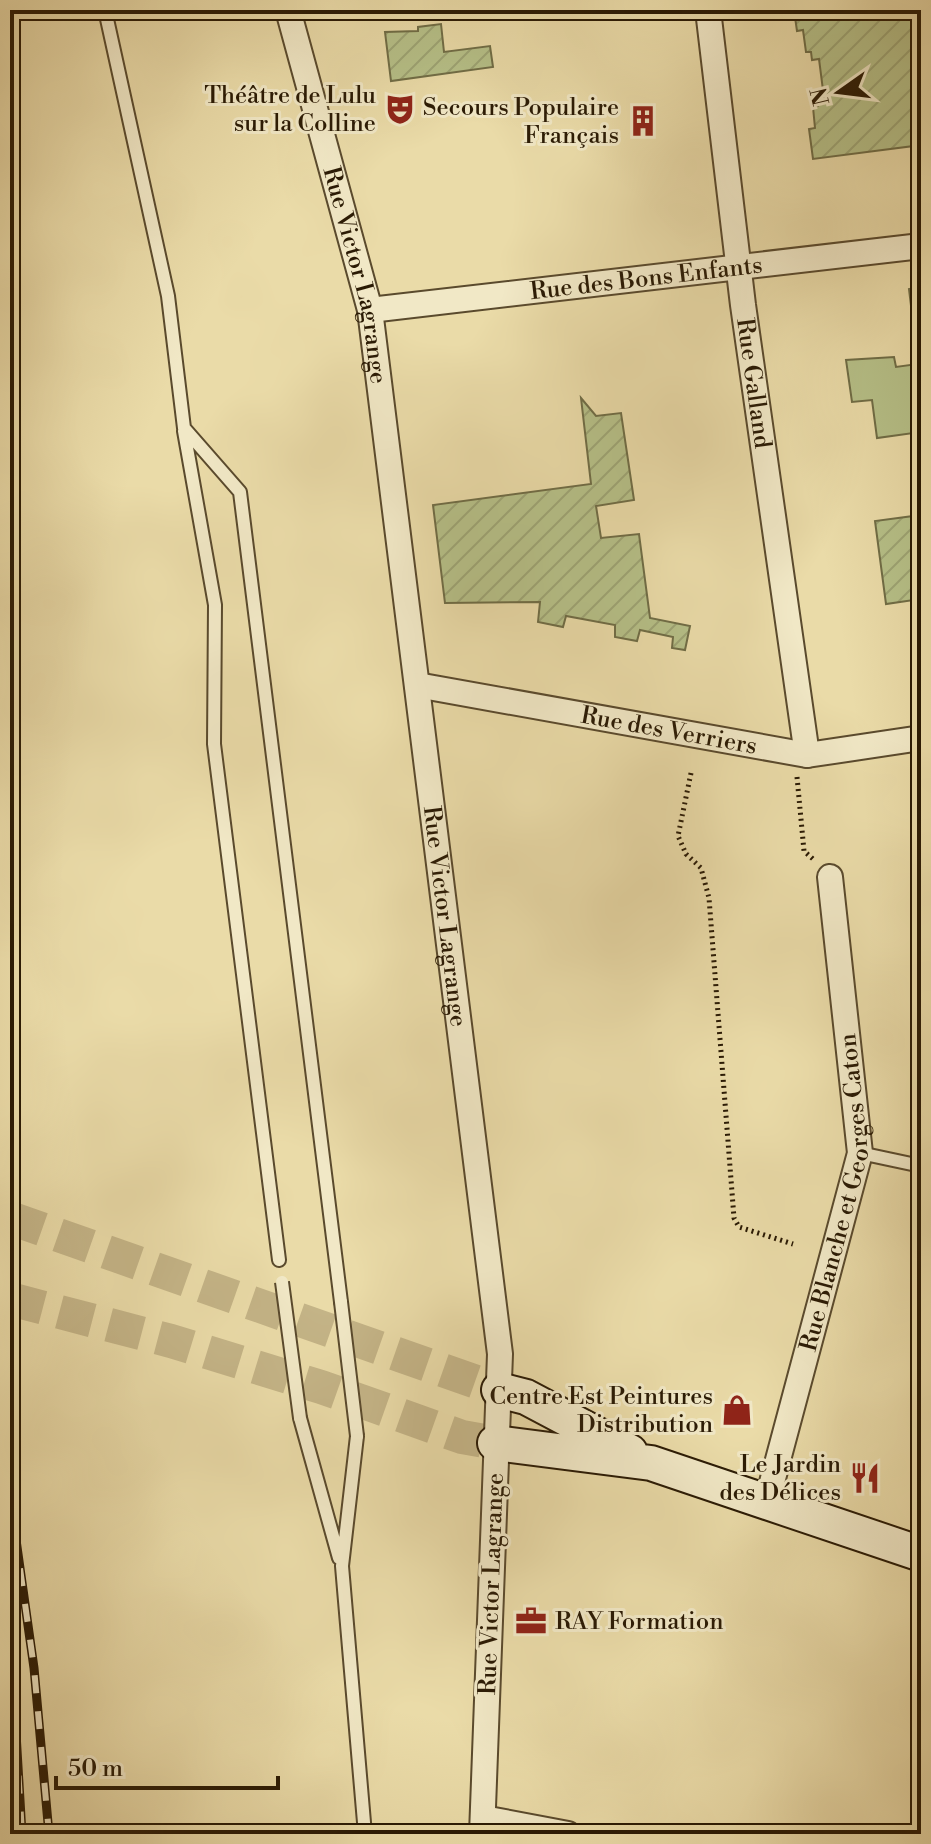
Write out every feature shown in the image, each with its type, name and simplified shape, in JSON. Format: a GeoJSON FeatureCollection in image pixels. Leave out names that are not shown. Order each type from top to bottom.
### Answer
{"type":"FeatureCollection","features":[{"type":"Feature","properties":{"kind":"street","name":"Rue Victor Lagrange"},"geometry":{"type":"LineString","coordinates":[[288,10],[370,310],[497,1327],[499,1390],[482,1826]]}},
{"type":"Feature","properties":{"kind":"street","name":"Rue Galland"},"geometry":{"type":"LineString","coordinates":[[708,10],[801,754]]}},
{"type":"Feature","properties":{"kind":"street","name":"Rue des Bons Enfants"},"geometry":{"type":"LineString","coordinates":[[370,310],[921,246]]}},
{"type":"Feature","properties":{"kind":"street","name":"Rue des Verriers"},"geometry":{"type":"LineString","coordinates":[[417,685],[801,754],[921,738]]}},
{"type":"Feature","properties":{"kind":"street","name":"Rue Blanche et Georges Caton"},"geometry":{"type":"LineString","coordinates":[[767,1501],[860,1153],[830,877]]}},
{"type":"Feature","properties":{"kind":"street"},"geometry":{"type":"LineString","coordinates":[[499,1390],[526,1397],[651,1463],[921,1554]]}},
{"type":"Feature","properties":{"kind":"street"},"geometry":{"type":"LineString","coordinates":[[495,1443],[651,1463]]}},
{"type":"Feature","properties":{"kind":"street"},"geometry":{"type":"LineString","coordinates":[[482,1826],[568,1834]]}},
{"type":"Feature","properties":{"kind":"lane"},"geometry":{"type":"LineString","coordinates":[[105,10],[168,296],[184,428],[215,605],[214,744],[279,1260]]}},
{"type":"Feature","properties":{"kind":"lane"},"geometry":{"type":"LineString","coordinates":[[184,428],[240,492],[357,1436],[342,1566]]}},
{"type":"Feature","properties":{"kind":"lane"},"geometry":{"type":"LineString","coordinates":[[860,1153],[921,1166]]}},
{"type":"Feature","properties":{"kind":"lane"},"geometry":{"type":"LineString","coordinates":[[282,1282],[300,1418],[342,1566],[365,1834]]}},
{"type":"Feature","properties":{"kind":"path"},"geometry":{"type":"LineString","coordinates":[[801,754],[804,851],[830,877]]}},
{"type":"Feature","properties":{"kind":"path"},"geometry":{"type":"LineString","coordinates":[[691,773],[678,836],[686,854],[701,868],[709,898],[734,1218],[739,1227],[793,1244]]}},
{"type":"Feature","properties":{"kind":"green space"},"geometry":{"type":"Polygon","coordinates":[[[794,10],[921,10],[921,145],[813,159],[809,129],[815,128],[813,107],[818,106],[817,100],[824,98],[819,59],[812,60],[811,52],[806,52],[803,30],[797,31],[794,10]]]}},
{"type":"Feature","properties":{"kind":"green space"},"geometry":{"type":"Polygon","coordinates":[[[441,24],[444,52],[490,46],[493,67],[391,81],[385,32],[418,31],[418,27],[441,24]]]}},
{"type":"Feature","properties":{"kind":"green space"},"geometry":{"type":"Polygon","coordinates":[[[921,287],[921,432],[877,438],[872,400],[852,402],[846,360],[894,357],[896,367],[918,364],[909,289],[921,287]]]}},
{"type":"Feature","properties":{"kind":"green space"},"geometry":{"type":"Polygon","coordinates":[[[581,398],[596,416],[621,413],[634,500],[596,506],[601,538],[639,534],[650,618],[690,626],[685,650],[672,648],[673,637],[640,630],[637,641],[615,637],[615,625],[566,616],[563,627],[538,622],[540,602],[445,603],[433,505],[591,484],[581,398]]]}},
{"type":"Feature","properties":{"kind":"green space"},"geometry":{"type":"Polygon","coordinates":[[[921,515],[921,599],[886,604],[875,521],[921,515]]]}},
{"type":"Feature","properties":{"kind":"tunnel"},"geometry":{"type":"LineString","coordinates":[[10,1218],[499,1390]]}},
{"type":"Feature","properties":{"kind":"tunnel"},"geometry":{"type":"LineString","coordinates":[[10,1299],[171,1341],[321,1387],[462,1437],[495,1443]]}},
{"type":"Feature","properties":{"kind":"railway"},"geometry":{"type":"LineString","coordinates":[[10,1497],[34,1668],[49,1834]]}},
{"type":"Feature","properties":{"kind":"railway"},"geometry":{"type":"LineString","coordinates":[[10,1632],[22,1834]]}},
{"type":"Feature","properties":{"kind":"place","name":"Théâtre de Lulu sur la Colline"},"geometry":{"type":"Point","coordinates":[400,109]}},
{"type":"Feature","properties":{"kind":"place","name":"Secours Populaire Français"},"geometry":{"type":"Point","coordinates":[643,121]}},
{"type":"Feature","properties":{"kind":"place","name":"Centre Est Peintures Distribution"},"geometry":{"type":"Point","coordinates":[737,1410]}},
{"type":"Feature","properties":{"kind":"place","name":"Le Jardin des Délices"},"geometry":{"type":"Point","coordinates":[865,1478]}},
{"type":"Feature","properties":{"kind":"place","name":"RAY Formation"},"geometry":{"type":"Point","coordinates":[531,1621]}}]}
